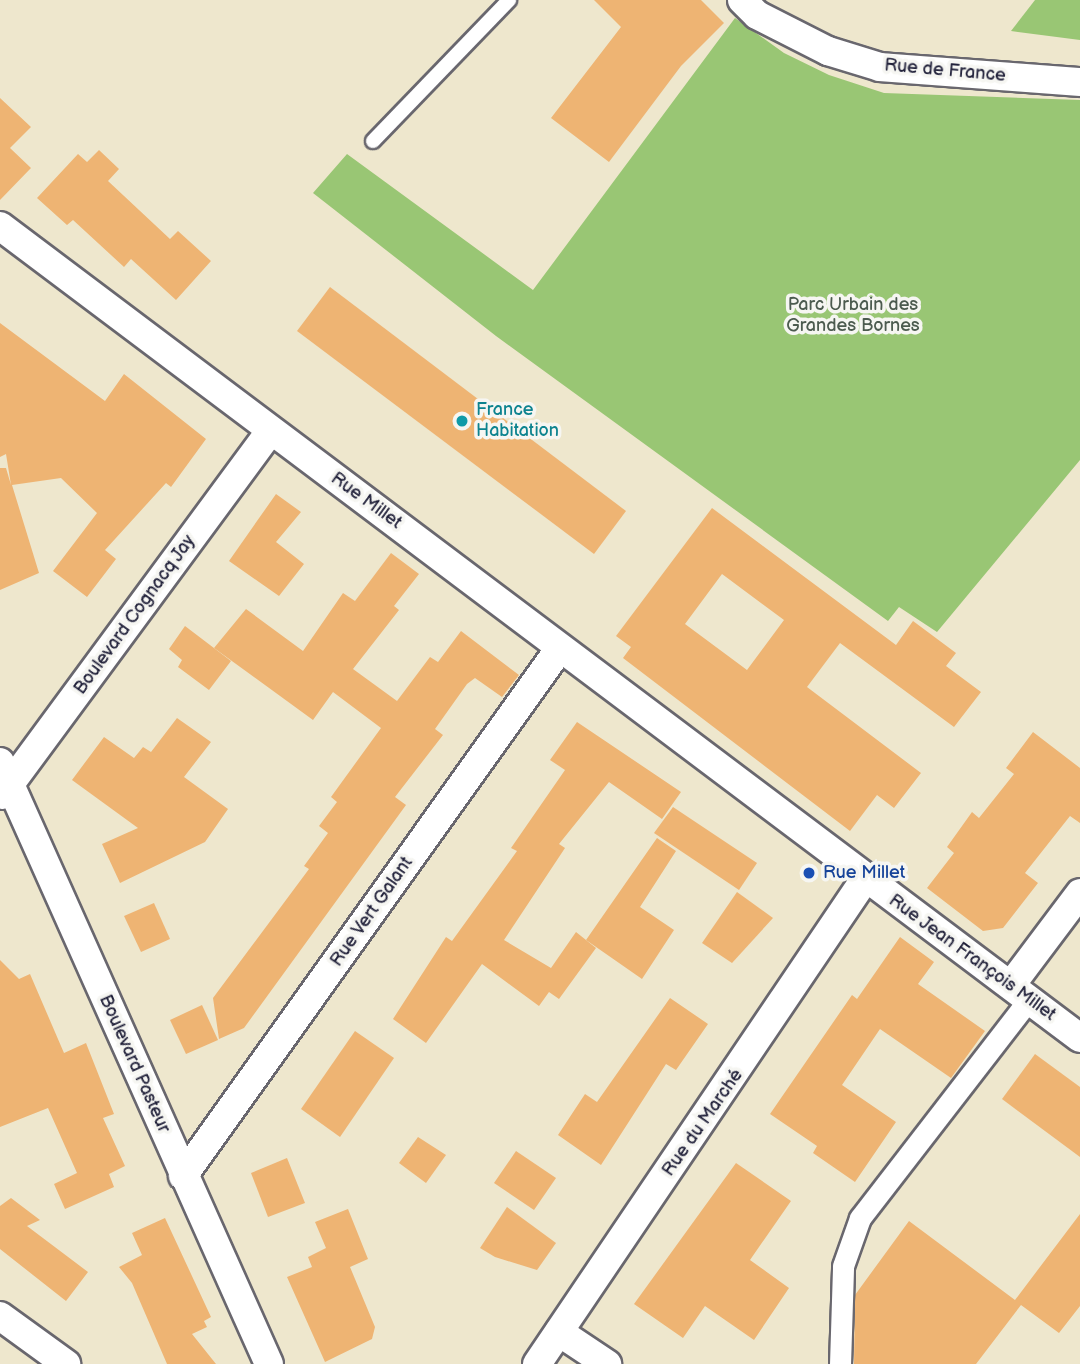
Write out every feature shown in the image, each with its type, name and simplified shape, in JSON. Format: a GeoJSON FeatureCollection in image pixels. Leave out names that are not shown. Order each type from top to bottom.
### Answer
{"type":"FeatureCollection","features":[{"type":"Feature","properties":{"kind":"street","name":"Rue de France"},"geometry":{"type":"LineString","coordinates":[[742,0],[757,15],[828,51],[880,67],[1080,82]]}},
{"type":"Feature","properties":{"kind":"street","name":"Rue Millet"},"geometry":{"type":"LineString","coordinates":[[0,226],[864,879]]}},
{"type":"Feature","properties":{"kind":"street","name":"Boulevard Cognacq Jay"},"geometry":{"type":"LineString","coordinates":[[3,781],[270,432]]}},
{"type":"Feature","properties":{"kind":"street","name":"Rue Vert Galant"},"geometry":{"type":"LineString","coordinates":[[183,1176],[560,648]]}},
{"type":"Feature","properties":{"kind":"street","name":"Boulevard Pasteur"},"geometry":{"type":"LineString","coordinates":[[3,781],[269,1364]]}},
{"type":"Feature","properties":{"kind":"street","name":"Rue Jean François Millet"},"geometry":{"type":"LineString","coordinates":[[864,879],[1080,1038]]}},
{"type":"Feature","properties":{"kind":"street","name":"Rue du Marché"},"geometry":{"type":"LineString","coordinates":[[537,1364],[864,879]]}},
{"type":"Feature","properties":{"kind":"street"},"geometry":{"type":"LineString","coordinates":[[840,1364],[843,1266],[860,1218],[1020,992],[1080,893]]}},
{"type":"Feature","properties":{"kind":"street"},"geometry":{"type":"LineString","coordinates":[[0,1316],[66,1364]]}},
{"type":"Feature","properties":{"kind":"street"},"geometry":{"type":"LineString","coordinates":[[559,1332],[607,1364]]}},
{"type":"Feature","properties":{"kind":"lane"},"geometry":{"type":"LineString","coordinates":[[373,141],[509,0]]}},
{"type":"Feature","properties":{"kind":"green space"},"geometry":{"type":"Polygon","coordinates":[[[1035,0],[1080,0],[1080,40],[1011,31],[1035,0]]]}},
{"type":"Feature","properties":{"kind":"green space","name":"Parc Urbain des Grandes Bornes"},"geometry":{"type":"Polygon","coordinates":[[[735,18],[784,53],[829,75],[884,93],[1080,100],[1080,460],[937,632],[899,607],[888,621],[496,336],[313,193],[347,154],[533,290],[735,18]]]}},
{"type":"Feature","properties":{"kind":"building"},"geometry":{"type":"Polygon","coordinates":[[[594,0],[701,0],[724,23],[681,66],[609,162],[551,118],[621,27],[594,0]]]}},
{"type":"Feature","properties":{"kind":"building"},"geometry":{"type":"Polygon","coordinates":[[[0,98],[31,127],[10,148],[31,168],[0,200],[0,98]]]}},
{"type":"Feature","properties":{"kind":"building"},"geometry":{"type":"Polygon","coordinates":[[[99,150],[119,169],[108,181],[170,239],[178,231],[211,261],[176,300],[131,259],[124,267],[73,220],[67,225],[37,198],[78,154],[87,162],[99,150]]]}},
{"type":"Feature","properties":{"kind":"building","name":"France Habitation"},"geometry":{"type":"Polygon","coordinates":[[[330,287],[626,511],[594,554],[297,331],[330,287]]]}},
{"type":"Feature","properties":{"kind":"building"},"geometry":{"type":"Polygon","coordinates":[[[0,323],[105,401],[124,374],[206,439],[171,487],[166,483],[105,550],[116,559],[87,597],[53,571],[97,513],[61,478],[12,485],[39,573],[0,590],[0,468],[6,468],[11,485],[6,454],[0,457],[0,323]]]}},
{"type":"Feature","properties":{"kind":"building"},"geometry":{"type":"Polygon","coordinates":[[[276,494],[301,512],[276,542],[304,564],[279,596],[229,561],[276,494]]]}},
{"type":"Feature","properties":{"kind":"building"},"geometry":{"type":"Polygon","coordinates":[[[712,508],[896,645],[913,621],[956,653],[946,666],[981,692],[954,727],[840,643],[807,687],[921,773],[894,808],[877,795],[850,831],[623,658],[631,647],[616,636],[712,508]],[[722,574],[685,624],[747,670],[784,620],[722,574]]]}},
{"type":"Feature","properties":{"kind":"building"},"geometry":{"type":"Polygon","coordinates":[[[391,553],[419,574],[394,606],[399,610],[353,669],[397,701],[430,657],[438,662],[461,631],[519,675],[502,697],[475,678],[467,684],[435,729],[443,735],[395,797],[406,805],[244,1028],[219,1039],[213,998],[309,869],[304,866],[328,833],[319,826],[337,802],[331,797],[381,728],[333,692],[313,720],[214,648],[246,609],[303,651],[343,593],[355,601],[391,553]]]}},
{"type":"Feature","properties":{"kind":"building"},"geometry":{"type":"Polygon","coordinates":[[[185,626],[231,661],[209,690],[178,667],[182,660],[169,649],[185,626]]]}},
{"type":"Feature","properties":{"kind":"building"},"geometry":{"type":"Polygon","coordinates":[[[177,718],[211,742],[184,777],[228,809],[205,842],[120,883],[102,844],[138,828],[72,780],[104,737],[134,758],[143,747],[151,752],[177,718]]]}},
{"type":"Feature","properties":{"kind":"building"},"geometry":{"type":"Polygon","coordinates":[[[577,722],[681,792],[662,819],[609,782],[559,844],[565,848],[504,940],[551,968],[576,932],[596,948],[559,999],[549,992],[539,1006],[482,964],[426,1043],[393,1019],[446,937],[452,941],[517,851],[511,848],[565,770],[550,760],[577,722]]]}},
{"type":"Feature","properties":{"kind":"building"},"geometry":{"type":"Polygon","coordinates":[[[1033,732],[1080,768],[1080,823],[1070,816],[1025,873],[1038,883],[1003,928],[983,931],[927,888],[954,853],[947,847],[972,812],[979,818],[1014,774],[1006,768],[1033,732]]]}},
{"type":"Feature","properties":{"kind":"building"},"geometry":{"type":"Polygon","coordinates":[[[673,807],[757,863],[739,890],[654,833],[673,807]]]}},
{"type":"Feature","properties":{"kind":"building"},"geometry":{"type":"Polygon","coordinates":[[[657,838],[676,851],[640,907],[674,930],[642,979],[586,940],[657,838]]]}},
{"type":"Feature","properties":{"kind":"building"},"geometry":{"type":"Polygon","coordinates":[[[737,892],[773,918],[732,963],[702,943],[737,892]]]}},
{"type":"Feature","properties":{"kind":"building"},"geometry":{"type":"Polygon","coordinates":[[[154,903],[170,939],[141,952],[124,916],[154,903]]]}},
{"type":"Feature","properties":{"kind":"building"},"geometry":{"type":"Polygon","coordinates":[[[900,937],[934,962],[918,984],[985,1031],[951,1078],[880,1029],[842,1085],[896,1122],[855,1182],[813,1153],[817,1146],[770,1114],[852,995],[857,999],[900,937]]]}},
{"type":"Feature","properties":{"kind":"building"},"geometry":{"type":"Polygon","coordinates":[[[0,960],[19,979],[30,974],[64,1053],[86,1043],[114,1114],[103,1118],[125,1166],[109,1174],[114,1187],[65,1209],[54,1184],[77,1173],[48,1108],[0,1127],[0,960]]]}},
{"type":"Feature","properties":{"kind":"building"},"geometry":{"type":"Polygon","coordinates":[[[670,998],[708,1024],[676,1070],[666,1064],[601,1165],[558,1135],[585,1094],[597,1102],[670,998]]]}},
{"type":"Feature","properties":{"kind":"building"},"geometry":{"type":"Polygon","coordinates":[[[202,1005],[218,1040],[186,1054],[170,1020],[202,1005]]]}},
{"type":"Feature","properties":{"kind":"building"},"geometry":{"type":"Polygon","coordinates":[[[355,1031],[394,1058],[340,1137],[301,1109],[355,1031]]]}},
{"type":"Feature","properties":{"kind":"building"},"geometry":{"type":"Polygon","coordinates":[[[1035,1054],[1080,1087],[1080,1157],[1002,1099],[1035,1054]]]}},
{"type":"Feature","properties":{"kind":"building"},"geometry":{"type":"Polygon","coordinates":[[[418,1137],[446,1155],[426,1183],[399,1163],[418,1137]]]}},
{"type":"Feature","properties":{"kind":"building"},"geometry":{"type":"Polygon","coordinates":[[[516,1151],[556,1178],[534,1210],[494,1183],[516,1151]]]}},
{"type":"Feature","properties":{"kind":"building"},"geometry":{"type":"Polygon","coordinates":[[[287,1158],[305,1203],[268,1217],[251,1173],[287,1158]]]}},
{"type":"Feature","properties":{"kind":"building"},"geometry":{"type":"Polygon","coordinates":[[[736,1163],[791,1201],[750,1260],[789,1288],[754,1340],[705,1306],[683,1338],[634,1304],[736,1163]]]}},
{"type":"Feature","properties":{"kind":"building"},"geometry":{"type":"Polygon","coordinates":[[[11,1198],[40,1220],[27,1226],[88,1272],[66,1301],[0,1249],[0,1206],[11,1198]]]}},
{"type":"Feature","properties":{"kind":"building"},"geometry":{"type":"Polygon","coordinates":[[[507,1207],[556,1243],[537,1270],[495,1257],[480,1248],[507,1207]]]}},
{"type":"Feature","properties":{"kind":"building"},"geometry":{"type":"Polygon","coordinates":[[[348,1209],[368,1259],[350,1267],[375,1327],[372,1339],[325,1362],[287,1277],[312,1267],[308,1257],[326,1248],[315,1222],[348,1209]]]}},
{"type":"Feature","properties":{"kind":"building"},"geometry":{"type":"Polygon","coordinates":[[[1080,1214],[1080,1306],[1059,1333],[1021,1305],[976,1364],[854,1364],[855,1295],[909,1221],[1015,1300],[1080,1214]]]}},
{"type":"Feature","properties":{"kind":"building"},"geometry":{"type":"Polygon","coordinates":[[[165,1218],[211,1317],[204,1321],[207,1327],[192,1334],[216,1364],[167,1364],[132,1283],[119,1267],[142,1255],[132,1233],[165,1218]]]}},
{"type":"Feature","properties":{"kind":"place","name":"France Habitation"},"geometry":{"type":"Point","coordinates":[462,421]}},
{"type":"Feature","properties":{"kind":"place","name":"Rue Millet"},"geometry":{"type":"Point","coordinates":[809,873]}}]}
